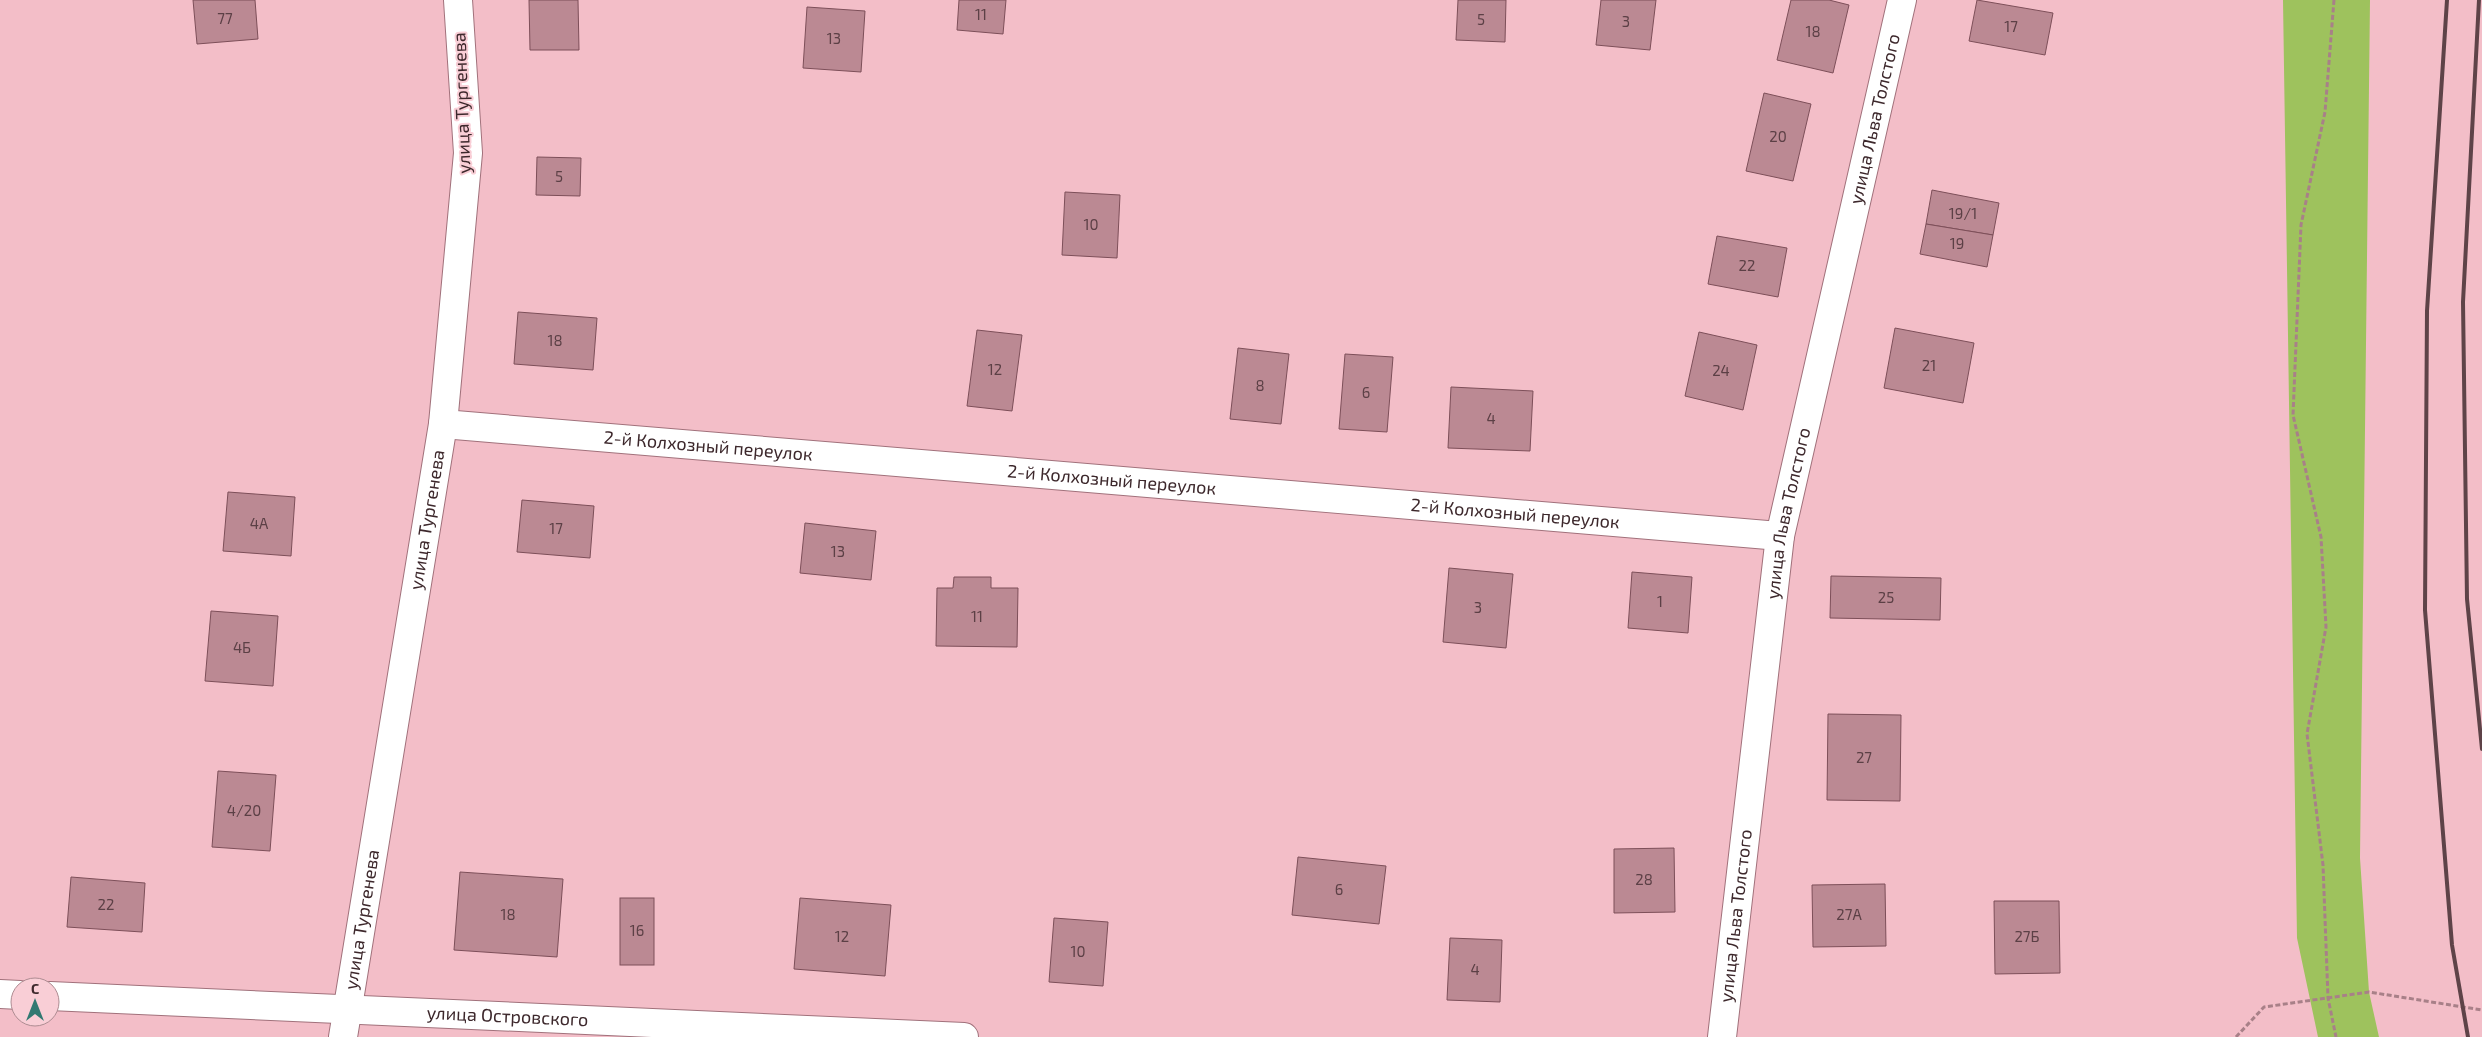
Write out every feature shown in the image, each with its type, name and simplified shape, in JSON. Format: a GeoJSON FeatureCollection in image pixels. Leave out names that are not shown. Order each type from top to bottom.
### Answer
{"type":"FeatureCollection","features":[{"type":"Feature","properties":{"kind":"street","name":"улица Тургенева"},"geometry":{"type":"LineString","coordinates":[[343,1037],[346,1009],[443,424],[468,152],[458,0]]}},
{"type":"Feature","properties":{"kind":"street","name":"улица Льва Толстого"},"geometry":{"type":"LineString","coordinates":[[1722,1037],[1780,536],[1902,0]]}},
{"type":"Feature","properties":{"kind":"street","name":"2-й Колхозный переулок"},"geometry":{"type":"LineString","coordinates":[[443,424],[1780,536]]}},
{"type":"Feature","properties":{"kind":"street","name":"улица Островского"},"geometry":{"type":"LineString","coordinates":[[60,996],[964,1037]]}},
{"type":"Feature","properties":{"kind":"path"},"geometry":{"type":"LineString","coordinates":[[2334,0],[2325,112],[2300,225],[2293,415],[2321,537],[2326,627],[2308,734],[2323,864],[2328,998],[2336,1037]]}},
{"type":"Feature","properties":{"kind":"path"},"geometry":{"type":"LineString","coordinates":[[2236,1037],[2264,1007],[2369,992],[2482,1010]]}},
{"type":"Feature","properties":{"kind":"green space"},"geometry":{"type":"Polygon","coordinates":[[[2283,0],[2370,0],[2360,858],[2369,992],[2379,1037],[2318,1037],[2297,938],[2283,0]]]}},
{"type":"Feature","properties":{"kind":"building"},"geometry":{"type":"Polygon","coordinates":[[[193,0],[255,0],[258,39],[197,44],[193,0]]]}},
{"type":"Feature","properties":{"kind":"building"},"geometry":{"type":"Polygon","coordinates":[[[529,0],[578,0],[579,50],[530,50],[529,0]]]}},
{"type":"Feature","properties":{"kind":"building"},"geometry":{"type":"Polygon","coordinates":[[[959,0],[1006,0],[1003,34],[957,30],[959,0]]]}},
{"type":"Feature","properties":{"kind":"building"},"geometry":{"type":"Polygon","coordinates":[[[1458,0],[1506,0],[1505,42],[1456,40],[1458,0]]]}},
{"type":"Feature","properties":{"kind":"building"},"geometry":{"type":"Polygon","coordinates":[[[1601,0],[1656,0],[1650,50],[1596,45],[1601,0]]]}},
{"type":"Feature","properties":{"kind":"building"},"geometry":{"type":"Polygon","coordinates":[[[1791,0],[1829,0],[1849,5],[1833,73],[1777,60],[1791,0]]]}},
{"type":"Feature","properties":{"kind":"building"},"geometry":{"type":"Polygon","coordinates":[[[1977,0],[2053,13],[2045,55],[1969,41],[1977,0]]]}},
{"type":"Feature","properties":{"kind":"building"},"geometry":{"type":"Polygon","coordinates":[[[807,7],[865,11],[861,72],[803,68],[807,7]]]}},
{"type":"Feature","properties":{"kind":"building"},"geometry":{"type":"Polygon","coordinates":[[[1764,93],[1811,104],[1793,181],[1746,171],[1764,93]]]}},
{"type":"Feature","properties":{"kind":"building"},"geometry":{"type":"Polygon","coordinates":[[[537,157],[581,158],[580,196],[536,195],[537,157]]]}},
{"type":"Feature","properties":{"kind":"building"},"geometry":{"type":"Polygon","coordinates":[[[1932,190],[1999,203],[1993,235],[1926,224],[1932,190]]]}},
{"type":"Feature","properties":{"kind":"building"},"geometry":{"type":"Polygon","coordinates":[[[1065,192],[1120,195],[1117,258],[1062,255],[1065,192]]]}},
{"type":"Feature","properties":{"kind":"building"},"geometry":{"type":"Polygon","coordinates":[[[1926,224],[1993,235],[1987,267],[1920,254],[1926,224]]]}},
{"type":"Feature","properties":{"kind":"building"},"geometry":{"type":"Polygon","coordinates":[[[1717,236],[1787,248],[1778,297],[1708,284],[1717,236]]]}},
{"type":"Feature","properties":{"kind":"building"},"geometry":{"type":"Polygon","coordinates":[[[518,312],[597,318],[593,370],[514,364],[518,312]]]}},
{"type":"Feature","properties":{"kind":"building"},"geometry":{"type":"Polygon","coordinates":[[[1895,328],[1974,343],[1963,403],[1884,388],[1895,328]]]}},
{"type":"Feature","properties":{"kind":"building"},"geometry":{"type":"Polygon","coordinates":[[[977,330],[1022,335],[1012,411],[967,406],[977,330]]]}},
{"type":"Feature","properties":{"kind":"building"},"geometry":{"type":"Polygon","coordinates":[[[1699,332],[1757,345],[1743,410],[1685,396],[1699,332]]]}},
{"type":"Feature","properties":{"kind":"building"},"geometry":{"type":"Polygon","coordinates":[[[1238,348],[1289,354],[1281,424],[1230,419],[1238,348]]]}},
{"type":"Feature","properties":{"kind":"building"},"geometry":{"type":"Polygon","coordinates":[[[1345,354],[1393,357],[1387,432],[1339,429],[1345,354]]]}},
{"type":"Feature","properties":{"kind":"building"},"geometry":{"type":"Polygon","coordinates":[[[1451,387],[1533,391],[1530,451],[1448,448],[1451,387]]]}},
{"type":"Feature","properties":{"kind":"building"},"geometry":{"type":"Polygon","coordinates":[[[228,492],[295,497],[291,556],[223,551],[228,492]]]}},
{"type":"Feature","properties":{"kind":"building"},"geometry":{"type":"Polygon","coordinates":[[[522,500],[594,506],[590,558],[517,552],[522,500]]]}},
{"type":"Feature","properties":{"kind":"building"},"geometry":{"type":"Polygon","coordinates":[[[805,523],[876,531],[871,580],[800,573],[805,523]]]}},
{"type":"Feature","properties":{"kind":"building"},"geometry":{"type":"Polygon","coordinates":[[[1449,568],[1513,574],[1506,648],[1443,642],[1449,568]]]}},
{"type":"Feature","properties":{"kind":"building"},"geometry":{"type":"Polygon","coordinates":[[[1632,572],[1692,577],[1688,633],[1628,628],[1632,572]]]}},
{"type":"Feature","properties":{"kind":"building"},"geometry":{"type":"Polygon","coordinates":[[[1831,576],[1941,578],[1940,620],[1830,618],[1831,576]]]}},
{"type":"Feature","properties":{"kind":"building"},"geometry":{"type":"Polygon","coordinates":[[[954,577],[991,577],[991,588],[1018,588],[1017,647],[936,646],[937,588],[953,588],[954,577]]]}},
{"type":"Feature","properties":{"kind":"building"},"geometry":{"type":"Polygon","coordinates":[[[211,611],[278,616],[273,686],[205,681],[211,611]]]}},
{"type":"Feature","properties":{"kind":"building"},"geometry":{"type":"Polygon","coordinates":[[[1828,714],[1901,715],[1900,801],[1827,800],[1828,714]]]}},
{"type":"Feature","properties":{"kind":"building"},"geometry":{"type":"Polygon","coordinates":[[[218,771],[276,775],[270,851],[212,847],[218,771]]]}},
{"type":"Feature","properties":{"kind":"building"},"geometry":{"type":"Polygon","coordinates":[[[1674,848],[1675,912],[1614,913],[1614,849],[1674,848]]]}},
{"type":"Feature","properties":{"kind":"building"},"geometry":{"type":"Polygon","coordinates":[[[1298,857],[1386,866],[1379,924],[1292,915],[1298,857]]]}},
{"type":"Feature","properties":{"kind":"building"},"geometry":{"type":"Polygon","coordinates":[[[460,872],[563,879],[557,957],[454,950],[460,872]]]}},
{"type":"Feature","properties":{"kind":"building"},"geometry":{"type":"Polygon","coordinates":[[[71,877],[145,883],[142,932],[67,927],[71,877]]]}},
{"type":"Feature","properties":{"kind":"building"},"geometry":{"type":"Polygon","coordinates":[[[1885,884],[1886,946],[1813,947],[1812,885],[1885,884]]]}},
{"type":"Feature","properties":{"kind":"building"},"geometry":{"type":"Polygon","coordinates":[[[620,898],[654,898],[654,965],[620,965],[620,898]]]}},
{"type":"Feature","properties":{"kind":"building"},"geometry":{"type":"Polygon","coordinates":[[[800,898],[891,905],[885,976],[794,969],[800,898]]]}},
{"type":"Feature","properties":{"kind":"building"},"geometry":{"type":"Polygon","coordinates":[[[1994,901],[2059,901],[2060,973],[1995,974],[1994,901]]]}},
{"type":"Feature","properties":{"kind":"building"},"geometry":{"type":"Polygon","coordinates":[[[1054,918],[1108,922],[1103,986],[1049,982],[1054,918]]]}},
{"type":"Feature","properties":{"kind":"building"},"geometry":{"type":"Polygon","coordinates":[[[1450,938],[1502,940],[1500,1002],[1447,1000],[1450,938]]]}},
{"type":"Feature","properties":{"kind":"railway"},"geometry":{"type":"LineString","coordinates":[[2447,0],[2427,311],[2425,610],[2452,945],[2468,1037]]}},
{"type":"Feature","properties":{"kind":"railway"},"geometry":{"type":"LineString","coordinates":[[2479,0],[2463,302],[2467,599],[2482,749]]}}]}
